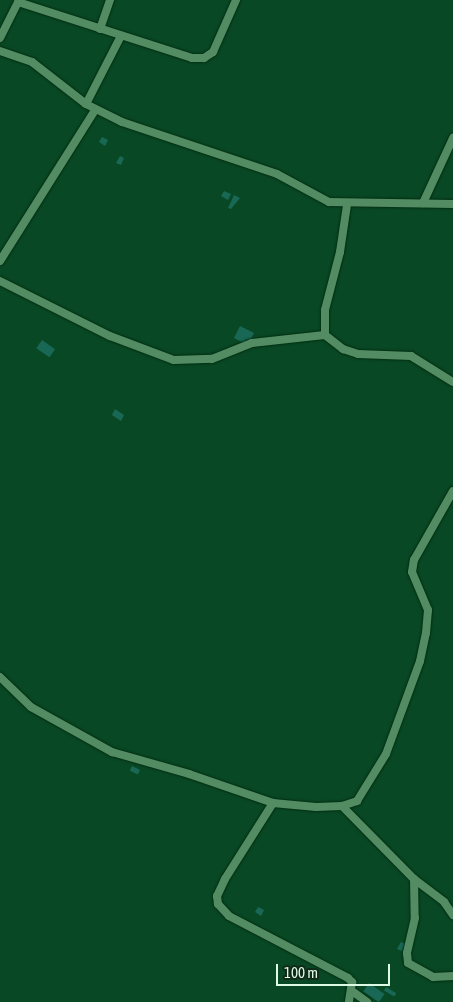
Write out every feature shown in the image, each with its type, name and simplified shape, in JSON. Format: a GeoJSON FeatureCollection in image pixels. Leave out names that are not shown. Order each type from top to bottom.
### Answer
{"type":"FeatureCollection","features":[{"type":"Feature","properties":{"kind":"street"},"geometry":{"type":"LineString","coordinates":[[100,29],[110,0]]}},
{"type":"Feature","properties":{"kind":"street"},"geometry":{"type":"LineString","coordinates":[[0,38],[18,1],[192,58],[204,58],[219,42],[236,0]]}},
{"type":"Feature","properties":{"kind":"street"},"geometry":{"type":"LineString","coordinates":[[86,104],[121,36]]}},
{"type":"Feature","properties":{"kind":"street"},"geometry":{"type":"LineString","coordinates":[[0,51],[32,62],[96,110],[154,134],[241,160],[278,174],[329,202],[347,205],[453,204]]}},
{"type":"Feature","properties":{"kind":"street"},"geometry":{"type":"LineString","coordinates":[[0,262],[96,110]]}},
{"type":"Feature","properties":{"kind":"street"},"geometry":{"type":"LineString","coordinates":[[423,203],[453,138]]}},
{"type":"Feature","properties":{"kind":"street"},"geometry":{"type":"LineString","coordinates":[[325,335],[324,310],[340,252],[347,205]]}},
{"type":"Feature","properties":{"kind":"street"},"geometry":{"type":"LineString","coordinates":[[0,281],[110,336],[174,360],[212,359],[252,343],[325,335],[343,349],[358,354],[411,356],[453,382]]}},
{"type":"Feature","properties":{"kind":"street"},"geometry":{"type":"LineString","coordinates":[[0,676],[24,702],[94,745],[273,803],[342,806],[357,801],[374,778],[420,661],[428,620],[428,610],[412,572],[414,560],[453,491]]}},
{"type":"Feature","properties":{"kind":"street"},"geometry":{"type":"LineString","coordinates":[[273,803],[224,879],[217,896],[218,904],[229,916],[343,974],[352,982],[349,1002]]}},
{"type":"Feature","properties":{"kind":"street"},"geometry":{"type":"LineString","coordinates":[[342,806],[414,879],[444,902],[453,915]]}},
{"type":"Feature","properties":{"kind":"street"},"geometry":{"type":"LineString","coordinates":[[414,879],[415,918],[407,953],[408,963],[433,977],[453,976]]}},
{"type":"Feature","properties":{"kind":"street"},"geometry":{"type":"LineString","coordinates":[[352,991],[367,1002]]}},
{"type":"Feature","properties":{"kind":"building"},"geometry":{"type":"Polygon","coordinates":[[[102,137],[108,140],[105,146],[99,142],[102,137]]]}},
{"type":"Feature","properties":{"kind":"building"},"geometry":{"type":"Polygon","coordinates":[[[120,156],[124,158],[121,165],[116,163],[120,156]]]}},
{"type":"Feature","properties":{"kind":"building"},"geometry":{"type":"Polygon","coordinates":[[[224,191],[231,194],[228,200],[221,196],[224,191]]]}},
{"type":"Feature","properties":{"kind":"building"},"geometry":{"type":"Polygon","coordinates":[[[234,195],[240,198],[231,209],[228,208],[234,195]]]}},
{"type":"Feature","properties":{"kind":"building"},"geometry":{"type":"Polygon","coordinates":[[[240,326],[254,333],[250,341],[246,339],[244,343],[234,338],[240,326]]]}},
{"type":"Feature","properties":{"kind":"building"},"geometry":{"type":"Polygon","coordinates":[[[42,340],[55,349],[49,357],[36,348],[42,340]]]}},
{"type":"Feature","properties":{"kind":"building"},"geometry":{"type":"Polygon","coordinates":[[[115,409],[124,415],[121,421],[112,415],[115,409]]]}},
{"type":"Feature","properties":{"kind":"building"},"geometry":{"type":"Polygon","coordinates":[[[132,766],[140,770],[138,775],[130,770],[132,766]]]}},
{"type":"Feature","properties":{"kind":"building"},"geometry":{"type":"Polygon","coordinates":[[[258,907],[264,910],[261,916],[255,912],[258,907]]]}},
{"type":"Feature","properties":{"kind":"building"},"geometry":{"type":"Polygon","coordinates":[[[401,942],[406,944],[402,951],[397,949],[401,942]]]}},
{"type":"Feature","properties":{"kind":"building"},"geometry":{"type":"Polygon","coordinates":[[[369,983],[385,994],[379,1002],[363,991],[369,983]]]}},
{"type":"Feature","properties":{"kind":"building"},"geometry":{"type":"Polygon","coordinates":[[[386,987],[396,993],[394,997],[384,990],[386,987]]]}}]}
